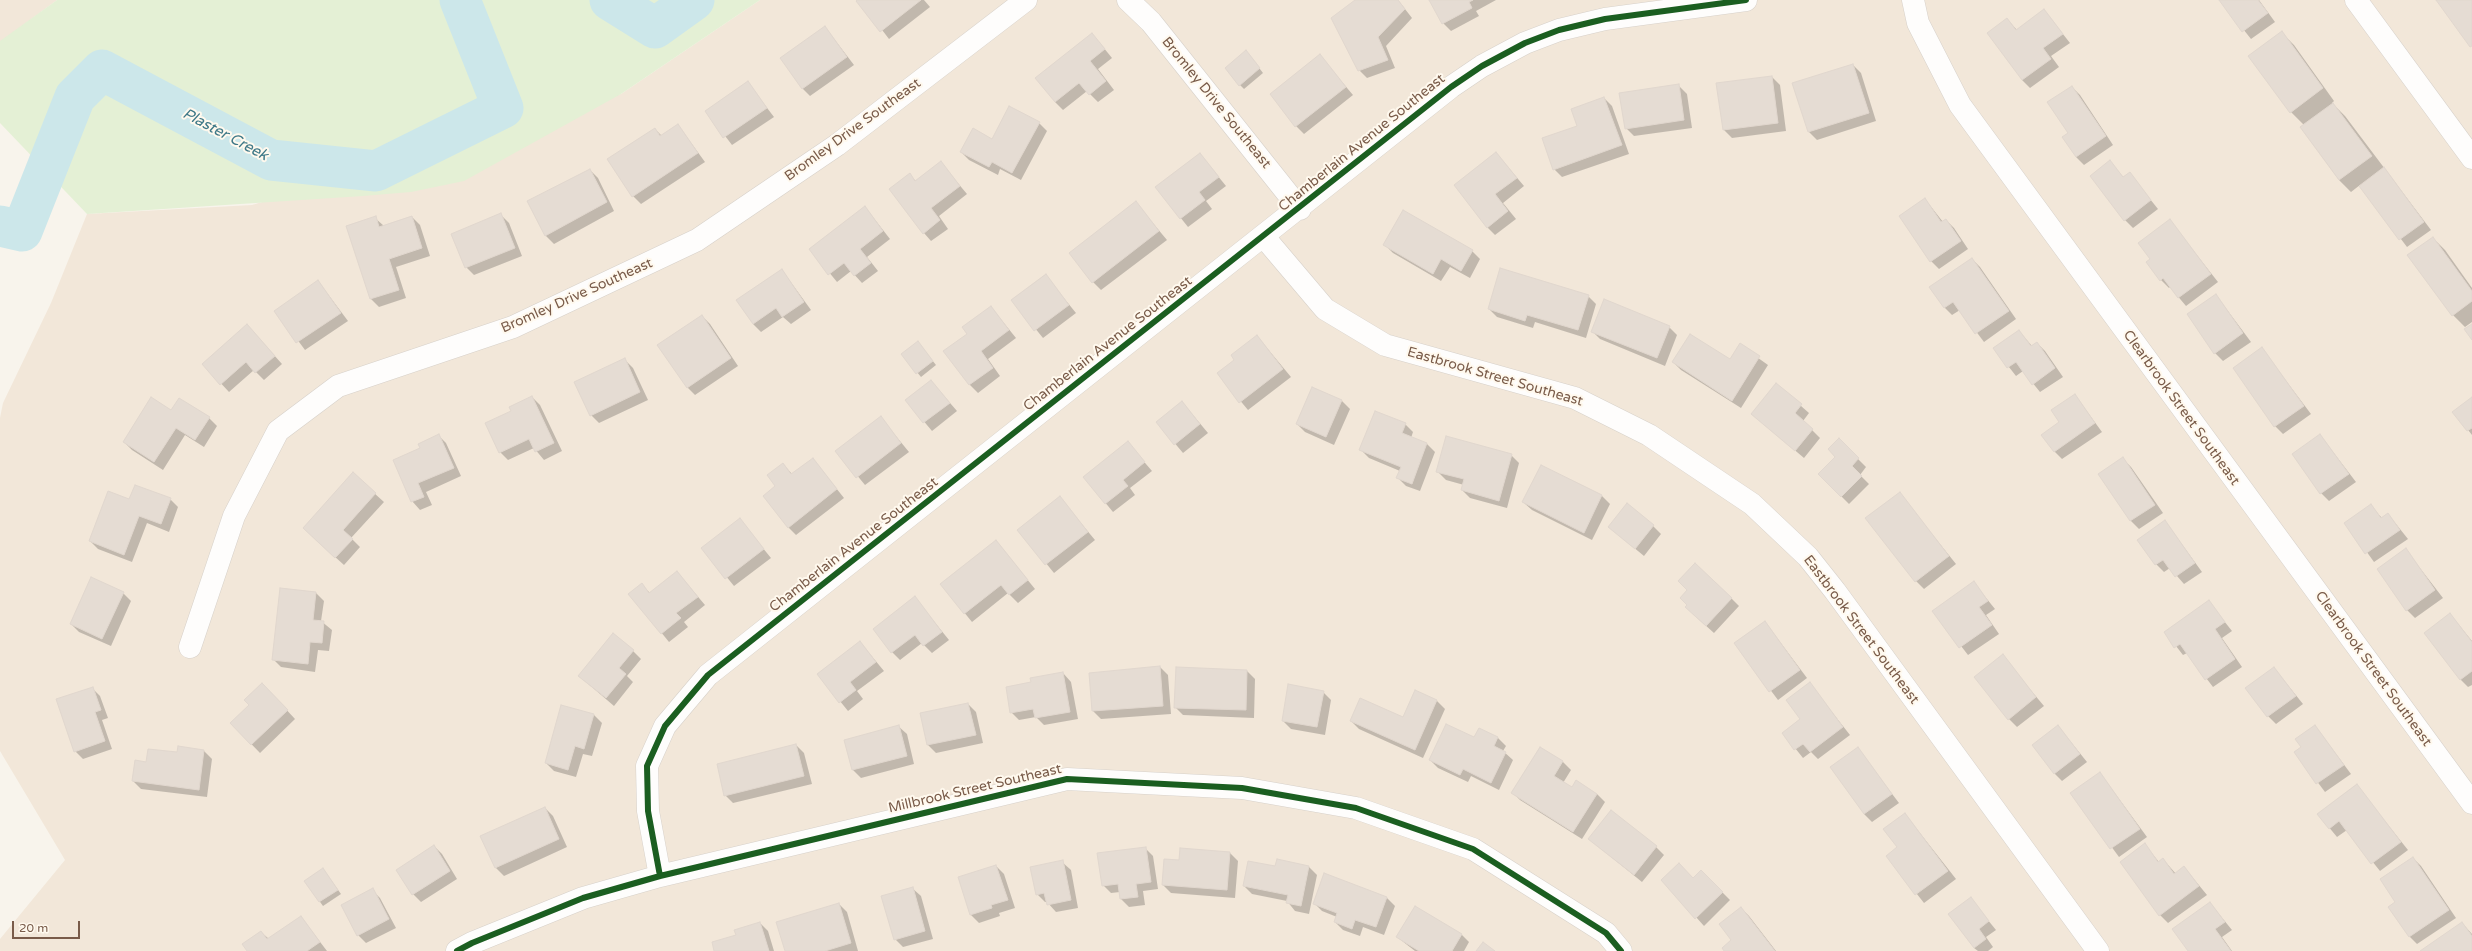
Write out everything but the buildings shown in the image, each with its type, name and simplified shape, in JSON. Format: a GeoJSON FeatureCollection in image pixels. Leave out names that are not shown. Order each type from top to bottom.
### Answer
{"type":"FeatureCollection","features":[{"type":"Feature","properties":{"kind":"street","name":"Bromley Drive Southeast"},"geometry":{"type":"LineString","coordinates":[[190,648],[234,516],[278,431],[338,386],[513,327],[697,240],[837,145],[1026,0]]}},
{"type":"Feature","properties":{"kind":"street","name":"Bromley Drive Southeast"},"geometry":{"type":"LineString","coordinates":[[1128,0],[1152,22],[1300,209]]}},
{"type":"Feature","properties":{"kind":"street","name":"Chamberlain Avenue Southeast"},"geometry":{"type":"LineString","coordinates":[[660,876],[648,811],[647,766],[665,726],[708,675],[1300,209],[1451,87],[1482,66],[1525,43],[1559,30],[1605,19],[1746,0]]}},
{"type":"Feature","properties":{"kind":"street","name":"Clearbrook Street Southeast"},"geometry":{"type":"LineString","coordinates":[[1912,0],[1918,23],[1960,105],[2472,804]]}},
{"type":"Feature","properties":{"kind":"street"},"geometry":{"type":"LineString","coordinates":[[2356,0],[2472,158]]}},
{"type":"Feature","properties":{"kind":"street","name":"Eastbrook Street Southeast"},"geometry":{"type":"LineString","coordinates":[[1264,237],[1325,308],[1386,345],[1575,398],[1649,435],[1752,504],[1808,557],[1835,591],[2098,951]]}},
{"type":"Feature","properties":{"kind":"street","name":"Millbrook Street Southeast"},"geometry":{"type":"LineString","coordinates":[[457,951],[472,943],[584,898],[660,876],[1066,779],[1242,788],[1356,808],[1473,849],[1606,933],[1621,951]]}},
{"type":"Feature","properties":{"kind":"shaded area"},"geometry":{"type":"Polygon","coordinates":[[[0,0],[57,0],[0,41],[0,0]]]}},
{"type":"Feature","properties":{"kind":"shaded area"},"geometry":{"type":"Polygon","coordinates":[[[760,0],[2472,0],[2472,951],[0,951],[0,939],[65,860],[0,751],[0,418],[3,403],[51,303],[87,214],[252,205],[621,94],[760,0]]]}},
{"type":"Feature","properties":{"kind":"green space"},"geometry":{"type":"Polygon","coordinates":[[[57,0],[760,0],[621,94],[464,181],[411,192],[87,214],[0,123],[0,41],[57,0]]]}},
{"type":"Feature","properties":{"kind":"waterway","name":"Plaster Creek"},"geometry":{"type":"LineString","coordinates":[[0,226],[22,231],[75,97],[102,70],[271,160],[376,171],[503,108],[460,0]]}},
{"type":"Feature","properties":{"kind":"waterway","name":"Plaster Creek"},"geometry":{"type":"LineString","coordinates":[[610,0],[655,28],[694,0]]}},
{"type":"Feature","properties":{"kind":"cycle path"},"geometry":{"type":"LineString","coordinates":[[660,876],[648,811],[647,766],[665,726],[708,675],[1451,87],[1482,66],[1525,43],[1559,30],[1605,19],[1746,0]]}},
{"type":"Feature","properties":{"kind":"cycle path"},"geometry":{"type":"LineString","coordinates":[[457,951],[472,943],[583,898],[660,876],[1067,779],[1242,788],[1356,808],[1473,849],[1606,933],[1621,951]]}}]}
